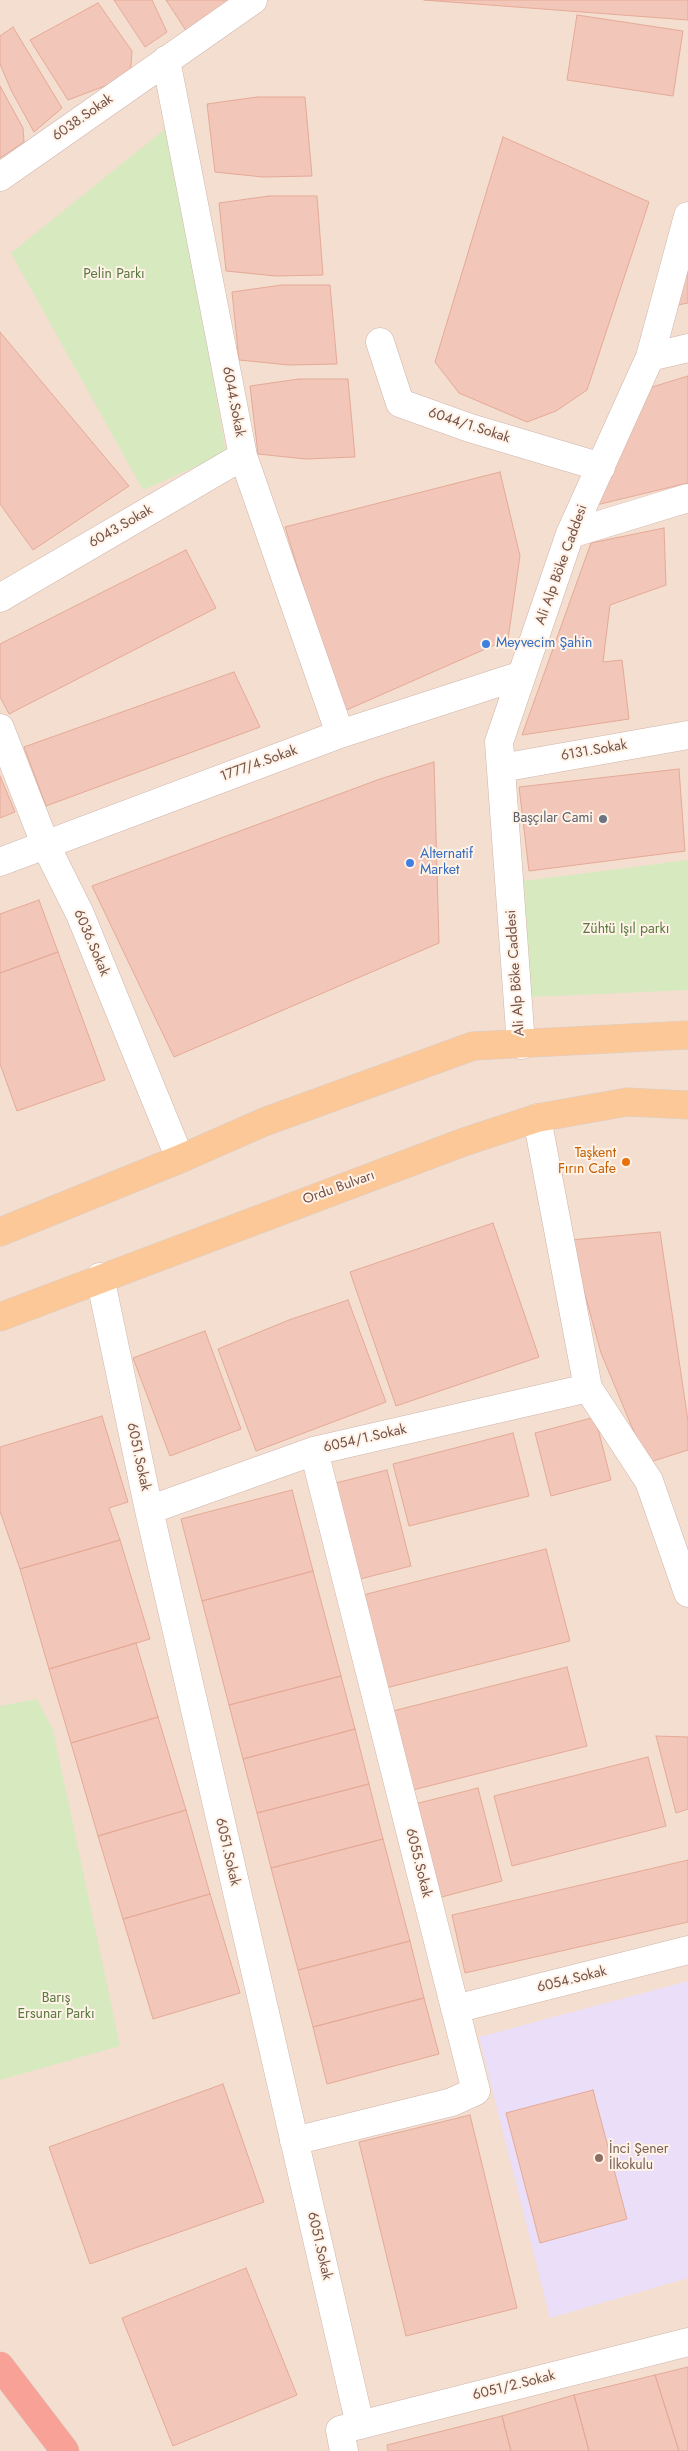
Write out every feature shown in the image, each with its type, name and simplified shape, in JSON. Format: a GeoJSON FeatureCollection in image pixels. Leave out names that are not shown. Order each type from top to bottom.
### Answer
{"type":"FeatureCollection","features":[{"type":"Feature","properties":{"kind":"highway"},"geometry":{"type":"LineString","coordinates":[[0,2366],[65,2451]]}},
{"type":"Feature","properties":{"kind":"main road"},"geometry":{"type":"LineString","coordinates":[[0,1232],[180,1159],[264,1122],[473,1046],[688,1036]]}},
{"type":"Feature","properties":{"kind":"main road","name":"Ordu Bulvarı"},"geometry":{"type":"LineString","coordinates":[[0,1317],[100,1277],[455,1145],[537,1118],[627,1102],[688,1105]]}},
{"type":"Feature","properties":{"kind":"street","name":"6038.Sokak"},"geometry":{"type":"LineString","coordinates":[[0,176],[253,0]]}},
{"type":"Feature","properties":{"kind":"street","name":"6044.Sokak"},"geometry":{"type":"LineString","coordinates":[[166,60],[243,456],[340,734]]}},
{"type":"Feature","properties":{"kind":"street","name":"Ali Alp Böke Caddesi"},"geometry":{"type":"LineString","coordinates":[[521,1045],[499,742],[570,534],[650,357],[688,216]]}},
{"type":"Feature","properties":{"kind":"street","name":"6044/1.Sokak"},"geometry":{"type":"LineString","coordinates":[[380,342],[400,403],[470,428],[601,467]]}},
{"type":"Feature","properties":{"kind":"street"},"geometry":{"type":"LineString","coordinates":[[650,357],[688,348]]}},
{"type":"Feature","properties":{"kind":"street","name":"6043.Sokak"},"geometry":{"type":"LineString","coordinates":[[0,598],[243,456]]}},
{"type":"Feature","properties":{"kind":"street"},"geometry":{"type":"LineString","coordinates":[[570,534],[688,498]]}},
{"type":"Feature","properties":{"kind":"street","name":"1777/4.Sokak"},"geometry":{"type":"LineString","coordinates":[[0,862],[340,734],[522,675]]}},
{"type":"Feature","properties":{"kind":"street","name":"6036.Sokak"},"geometry":{"type":"LineString","coordinates":[[0,728],[45,844],[80,914],[180,1159]]}},
{"type":"Feature","properties":{"kind":"street","name":"6131.Sokak"},"geometry":{"type":"LineString","coordinates":[[501,768],[688,735]]}},
{"type":"Feature","properties":{"kind":"street"},"geometry":{"type":"LineString","coordinates":[[537,1118],[588,1388],[649,1481],[688,1593]]}},
{"type":"Feature","properties":{"kind":"street","name":"6051.Sokak"},"geometry":{"type":"LineString","coordinates":[[100,1277],[149,1510],[294,2141],[348,2436]]}},
{"type":"Feature","properties":{"kind":"street","name":"6054/1.Sokak"},"geometry":{"type":"LineString","coordinates":[[149,1510],[314,1451],[588,1388]]}},
{"type":"Feature","properties":{"kind":"street","name":"6055.Sokak"},"geometry":{"type":"LineString","coordinates":[[294,2141],[452,2102],[476,2091],[314,1451]]}},
{"type":"Feature","properties":{"kind":"street","name":"6054.Sokak"},"geometry":{"type":"LineString","coordinates":[[455,2009],[688,1950]]}},
{"type":"Feature","properties":{"kind":"street","name":"6051/2.Sokak"},"geometry":{"type":"LineString","coordinates":[[348,2436],[688,2342]]}},
{"type":"Feature","properties":{"kind":"shaded area"},"geometry":{"type":"Polygon","coordinates":[[[0,0],[688,0],[688,2451],[0,2451],[0,0]]]}},
{"type":"Feature","properties":{"kind":"shaded area","name":"İnci Şener İlkokulu"},"geometry":{"type":"Polygon","coordinates":[[[688,1981],[688,2278],[550,2318],[479,2037],[688,1981]]]}},
{"type":"Feature","properties":{"kind":"green space","name":"Pelin Parkı"},"geometry":{"type":"Polygon","coordinates":[[[170,125],[226,453],[143,490],[11,253],[170,125]]]}},
{"type":"Feature","properties":{"kind":"green space","name":"Zühtü Işıl parkı"},"geometry":{"type":"Polygon","coordinates":[[[688,860],[688,990],[531,997],[524,881],[688,860]]]}},
{"type":"Feature","properties":{"kind":"green space","name":"Barış Ersunar Parkı"},"geometry":{"type":"Polygon","coordinates":[[[37,1699],[53,1730],[120,2046],[0,2080],[0,1706],[37,1699]]]}},
{"type":"Feature","properties":{"kind":"building"},"geometry":{"type":"Polygon","coordinates":[[[114,0],[152,0],[167,32],[145,47],[114,0]]]}},
{"type":"Feature","properties":{"kind":"building"},"geometry":{"type":"Polygon","coordinates":[[[166,0],[233,0],[187,32],[166,0]]]}},
{"type":"Feature","properties":{"kind":"building"},"geometry":{"type":"Polygon","coordinates":[[[424,0],[688,0],[688,20],[424,0]]]}},
{"type":"Feature","properties":{"kind":"building"},"geometry":{"type":"Polygon","coordinates":[[[98,3],[132,51],[131,66],[126,78],[68,100],[30,40],[98,3]]]}},
{"type":"Feature","properties":{"kind":"building"},"geometry":{"type":"Polygon","coordinates":[[[577,15],[683,31],[673,96],[567,80],[577,15]]]}},
{"type":"Feature","properties":{"kind":"building"},"geometry":{"type":"Polygon","coordinates":[[[13,27],[62,108],[34,132],[11,90],[0,64],[0,36],[13,27]]]}},
{"type":"Feature","properties":{"kind":"building"},"geometry":{"type":"Polygon","coordinates":[[[0,86],[23,128],[24,142],[0,158],[0,86]]]}},
{"type":"Feature","properties":{"kind":"building"},"geometry":{"type":"Polygon","coordinates":[[[257,97],[305,97],[312,176],[263,177],[215,172],[207,104],[257,97]]]}},
{"type":"Feature","properties":{"kind":"building"},"geometry":{"type":"Polygon","coordinates":[[[503,137],[649,202],[587,390],[556,411],[527,422],[459,393],[435,362],[503,137]]]}},
{"type":"Feature","properties":{"kind":"building"},"geometry":{"type":"Polygon","coordinates":[[[269,196],[317,196],[323,275],[276,276],[226,271],[219,203],[269,196]]]}},
{"type":"Feature","properties":{"kind":"building"},"geometry":{"type":"Polygon","coordinates":[[[688,254],[688,303],[678,305],[688,254]]]}},
{"type":"Feature","properties":{"kind":"building"},"geometry":{"type":"Polygon","coordinates":[[[282,285],[330,285],[337,364],[289,365],[239,360],[232,292],[282,285]]]}},
{"type":"Feature","properties":{"kind":"building"},"geometry":{"type":"Polygon","coordinates":[[[0,332],[129,486],[33,550],[0,504],[0,332]]]}},
{"type":"Feature","properties":{"kind":"building"},"geometry":{"type":"Polygon","coordinates":[[[688,376],[688,483],[592,506],[639,391],[688,376]]]}},
{"type":"Feature","properties":{"kind":"building"},"geometry":{"type":"Polygon","coordinates":[[[299,379],[348,379],[355,457],[306,459],[258,454],[250,386],[299,379]]]}},
{"type":"Feature","properties":{"kind":"building"},"geometry":{"type":"Polygon","coordinates":[[[500,472],[520,556],[508,639],[342,712],[285,527],[500,472]]]}},
{"type":"Feature","properties":{"kind":"building"},"geometry":{"type":"Polygon","coordinates":[[[664,528],[666,585],[610,605],[603,662],[622,660],[629,719],[522,735],[591,543],[664,528]]]}},
{"type":"Feature","properties":{"kind":"building"},"geometry":{"type":"Polygon","coordinates":[[[186,550],[216,608],[9,714],[0,697],[0,644],[186,550]]]}},
{"type":"Feature","properties":{"kind":"building"},"geometry":{"type":"Polygon","coordinates":[[[234,672],[260,727],[46,806],[24,747],[234,672]]]}},
{"type":"Feature","properties":{"kind":"building"},"geometry":{"type":"Polygon","coordinates":[[[434,762],[439,943],[174,1057],[92,886],[380,779],[434,762]]]}},
{"type":"Feature","properties":{"kind":"building","name":"Başçılar Cami"},"geometry":{"type":"Polygon","coordinates":[[[679,769],[685,851],[529,871],[519,787],[679,769]]]}},
{"type":"Feature","properties":{"kind":"building"},"geometry":{"type":"Polygon","coordinates":[[[0,776],[15,812],[0,818],[0,776]]]}},
{"type":"Feature","properties":{"kind":"building"},"geometry":{"type":"Polygon","coordinates":[[[39,900],[58,952],[0,973],[0,914],[39,900]]]}},
{"type":"Feature","properties":{"kind":"building"},"geometry":{"type":"Polygon","coordinates":[[[58,952],[105,1080],[17,1111],[0,1064],[0,973],[58,952]]]}},
{"type":"Feature","properties":{"kind":"building"},"geometry":{"type":"Polygon","coordinates":[[[493,1223],[539,1357],[396,1406],[350,1272],[493,1223]]]}},
{"type":"Feature","properties":{"kind":"building"},"geometry":{"type":"Polygon","coordinates":[[[660,1232],[688,1421],[688,1450],[647,1463],[601,1353],[570,1240],[660,1232]]]}},
{"type":"Feature","properties":{"kind":"building"},"geometry":{"type":"Polygon","coordinates":[[[348,1300],[386,1402],[256,1451],[218,1349],[289,1320],[348,1300]]]}},
{"type":"Feature","properties":{"kind":"building"},"geometry":{"type":"Polygon","coordinates":[[[205,1331],[241,1429],[170,1456],[133,1358],[205,1331]]]}},
{"type":"Feature","properties":{"kind":"building"},"geometry":{"type":"Polygon","coordinates":[[[102,1416],[128,1502],[109,1508],[120,1540],[20,1569],[0,1511],[0,1447],[102,1416]]]}},
{"type":"Feature","properties":{"kind":"building"},"geometry":{"type":"Polygon","coordinates":[[[595,1417],[611,1480],[551,1496],[535,1433],[595,1417]]]}},
{"type":"Feature","properties":{"kind":"building"},"geometry":{"type":"Polygon","coordinates":[[[513,1433],[529,1496],[409,1526],[393,1464],[513,1433]]]}},
{"type":"Feature","properties":{"kind":"building"},"geometry":{"type":"Polygon","coordinates":[[[387,1470],[411,1566],[360,1579],[336,1483],[387,1470]]]}},
{"type":"Feature","properties":{"kind":"building"},"geometry":{"type":"Polygon","coordinates":[[[292,1490],[313,1571],[202,1601],[181,1519],[292,1490]]]}},
{"type":"Feature","properties":{"kind":"building"},"geometry":{"type":"Polygon","coordinates":[[[120,1540],[150,1639],[49,1669],[20,1569],[120,1540]]]}},
{"type":"Feature","properties":{"kind":"building"},"geometry":{"type":"Polygon","coordinates":[[[546,1549],[570,1641],[386,1688],[363,1595],[546,1549]]]}},
{"type":"Feature","properties":{"kind":"building"},"geometry":{"type":"Polygon","coordinates":[[[313,1571],[341,1676],[229,1705],[202,1601],[313,1571]]]}},
{"type":"Feature","properties":{"kind":"building"},"geometry":{"type":"Polygon","coordinates":[[[136,1643],[158,1717],[71,1743],[49,1669],[136,1643]]]}},
{"type":"Feature","properties":{"kind":"building"},"geometry":{"type":"Polygon","coordinates":[[[567,1667],[587,1746],[413,1790],[393,1711],[567,1667]]]}},
{"type":"Feature","properties":{"kind":"building"},"geometry":{"type":"Polygon","coordinates":[[[341,1676],[355,1729],[243,1759],[229,1705],[341,1676]]]}},
{"type":"Feature","properties":{"kind":"building"},"geometry":{"type":"Polygon","coordinates":[[[158,1717],[186,1810],[98,1836],[71,1743],[158,1717]]]}},
{"type":"Feature","properties":{"kind":"building"},"geometry":{"type":"Polygon","coordinates":[[[355,1729],[369,1784],[257,1813],[243,1759],[355,1729]]]}},
{"type":"Feature","properties":{"kind":"building"},"geometry":{"type":"Polygon","coordinates":[[[656,1736],[688,1737],[688,1809],[676,1813],[656,1736]]]}},
{"type":"Feature","properties":{"kind":"building"},"geometry":{"type":"Polygon","coordinates":[[[648,1757],[666,1826],[512,1866],[494,1796],[648,1757]]]}},
{"type":"Feature","properties":{"kind":"building"},"geometry":{"type":"Polygon","coordinates":[[[369,1784],[383,1839],[271,1868],[257,1813],[369,1784]]]}},
{"type":"Feature","properties":{"kind":"building"},"geometry":{"type":"Polygon","coordinates":[[[478,1788],[502,1881],[438,1898],[415,1804],[478,1788]]]}},
{"type":"Feature","properties":{"kind":"building"},"geometry":{"type":"Polygon","coordinates":[[[186,1810],[210,1894],[123,1919],[98,1836],[186,1810]]]}},
{"type":"Feature","properties":{"kind":"building"},"geometry":{"type":"Polygon","coordinates":[[[383,1839],[410,1941],[298,1970],[271,1868],[383,1839]]]}},
{"type":"Feature","properties":{"kind":"building"},"geometry":{"type":"Polygon","coordinates":[[[688,1860],[688,1922],[465,1973],[452,1915],[688,1860]]]}},
{"type":"Feature","properties":{"kind":"building"},"geometry":{"type":"Polygon","coordinates":[[[210,1894],[240,1993],[153,2019],[123,1919],[210,1894]]]}},
{"type":"Feature","properties":{"kind":"building"},"geometry":{"type":"Polygon","coordinates":[[[410,1941],[424,1998],[313,2027],[298,1970],[410,1941]]]}},
{"type":"Feature","properties":{"kind":"building"},"geometry":{"type":"Polygon","coordinates":[[[424,1998],[439,2054],[327,2084],[313,2027],[424,1998]]]}},
{"type":"Feature","properties":{"kind":"building"},"geometry":{"type":"Polygon","coordinates":[[[223,2084],[264,2202],[90,2264],[49,2147],[223,2084]]]}},
{"type":"Feature","properties":{"kind":"building","name":"İnci Şener İlkokulu"},"geometry":{"type":"Polygon","coordinates":[[[593,2090],[627,2219],[540,2243],[506,2113],[593,2090]]]}},
{"type":"Feature","properties":{"kind":"building"},"geometry":{"type":"Polygon","coordinates":[[[470,2115],[517,2308],[406,2336],[359,2142],[470,2115]]]}},
{"type":"Feature","properties":{"kind":"building"},"geometry":{"type":"Polygon","coordinates":[[[246,2268],[297,2395],[173,2446],[122,2318],[246,2268]]]}},
{"type":"Feature","properties":{"kind":"building"},"geometry":{"type":"Polygon","coordinates":[[[688,2367],[688,2451],[679,2451],[655,2375],[688,2367]]]}},
{"type":"Feature","properties":{"kind":"building"},"geometry":{"type":"Polygon","coordinates":[[[655,2375],[679,2451],[589,2451],[574,2395],[655,2375]]]}},
{"type":"Feature","properties":{"kind":"building"},"geometry":{"type":"Polygon","coordinates":[[[574,2395],[589,2451],[511,2451],[502,2416],[574,2395]]]}},
{"type":"Feature","properties":{"kind":"building"},"geometry":{"type":"Polygon","coordinates":[[[502,2416],[511,2451],[388,2451],[387,2445],[502,2416]]]}},
{"type":"Feature","properties":{"kind":"place","name":"Meyvecim Şahin"},"geometry":{"type":"Point","coordinates":[486,644]}},
{"type":"Feature","properties":{"kind":"place","name":"Başçılar Cami"},"geometry":{"type":"Point","coordinates":[603,819]}},
{"type":"Feature","properties":{"kind":"place","name":"Alternatif Market"},"geometry":{"type":"Point","coordinates":[410,863]}},
{"type":"Feature","properties":{"kind":"place","name":"Taşkent Fırın Cafe"},"geometry":{"type":"Point","coordinates":[626,1162]}},
{"type":"Feature","properties":{"kind":"place","name":"İnci Şener İlkokulu"},"geometry":{"type":"Point","coordinates":[599,2158]}}]}
